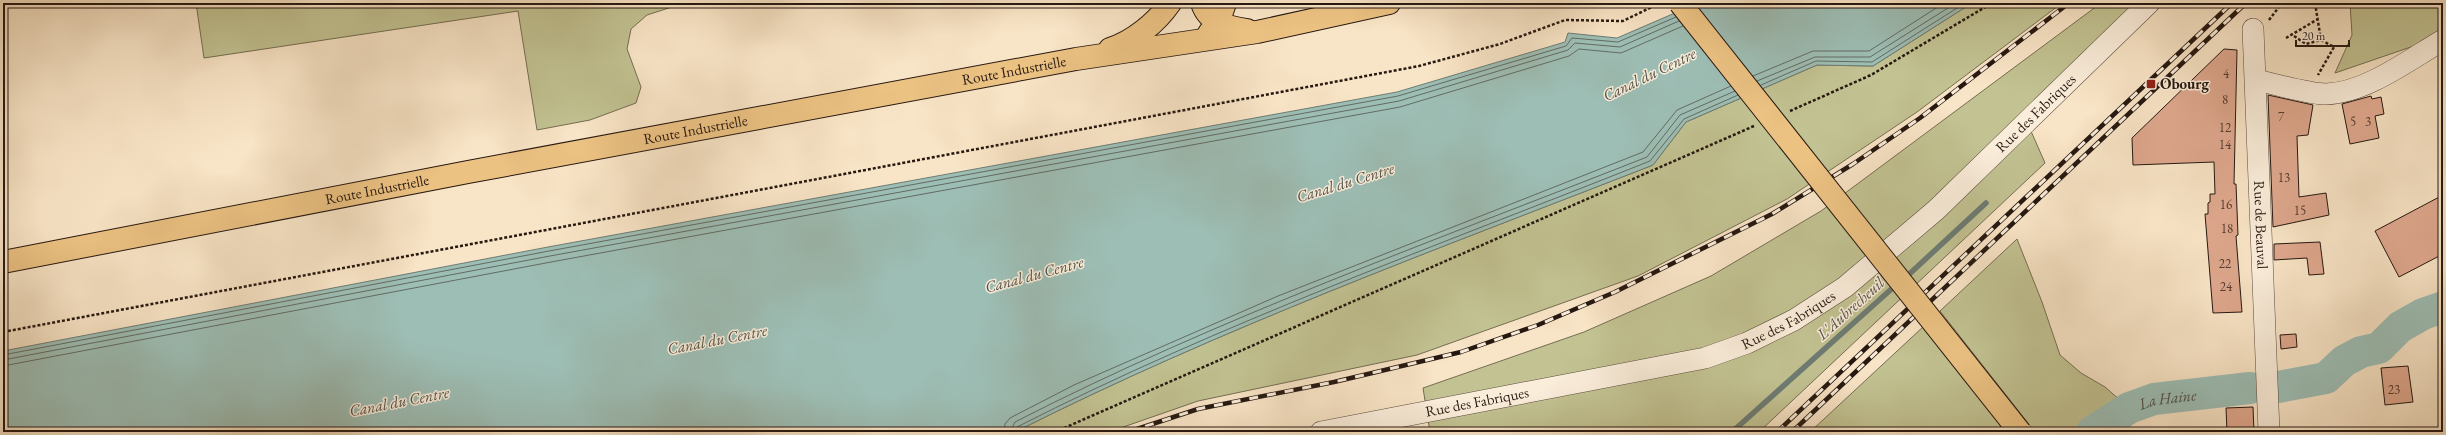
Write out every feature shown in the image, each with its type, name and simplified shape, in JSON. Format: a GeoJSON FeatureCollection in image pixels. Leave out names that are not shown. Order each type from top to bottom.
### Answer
{"type":"FeatureCollection","features":[{"type":"Feature","properties":{"kind":"main road"},"geometry":{"type":"LineString","coordinates":[[1076,59],[1123,45],[1164,11],[1170,3]]}},
{"type":"Feature","properties":{"kind":"main road"},"geometry":{"type":"LineString","coordinates":[[1202,3],[1210,18],[1221,13]]}},
{"type":"Feature","properties":{"kind":"main road","name":"Route Industrielle"},"geometry":{"type":"LineString","coordinates":[[3,262],[468,172],[1076,59],[1199,42],[1257,32],[1389,3]]}},
{"type":"Feature","properties":{"kind":"main road"},"geometry":{"type":"LineString","coordinates":[[1680,3],[2020,432]]}},
{"type":"Feature","properties":{"kind":"main road"},"geometry":{"type":"LineString","coordinates":[[1221,13],[1257,32]]}},
{"type":"Feature","properties":{"kind":"main road"},"geometry":{"type":"LineString","coordinates":[[1199,42],[1221,13]]}},
{"type":"Feature","properties":{"kind":"street","name":"Rue des Fabriques"},"geometry":{"type":"LineString","coordinates":[[1321,432],[1705,358],[1747,343],[1794,320],[1845,287],[1936,210],[2149,3]]}},
{"type":"Feature","properties":{"kind":"street","name":"Rue de Beauval"},"geometry":{"type":"LineString","coordinates":[[2253,29],[2256,80],[2255,125],[2269,432]]}},
{"type":"Feature","properties":{"kind":"street"},"geometry":{"type":"LineString","coordinates":[[2256,80],[2326,94],[2364,84],[2392,71],[2443,40]]}},
{"type":"Feature","properties":{"kind":"path"},"geometry":{"type":"LineString","coordinates":[[3,332],[1420,66],[1500,44],[1565,20],[1623,21],[1660,3]]}},
{"type":"Feature","properties":{"kind":"path"},"geometry":{"type":"LineString","coordinates":[[1783,113],[1871,75],[1992,3]]}},
{"type":"Feature","properties":{"kind":"path"},"geometry":{"type":"LineString","coordinates":[[2315,3],[2321,40]]}},
{"type":"Feature","properties":{"kind":"path"},"geometry":{"type":"LineString","coordinates":[[2286,38],[2318,19]]}},
{"type":"Feature","properties":{"kind":"path"},"geometry":{"type":"LineString","coordinates":[[2294,36],[2300,42],[2306,44],[2321,40],[2334,47],[2308,90]]}},
{"type":"Feature","properties":{"kind":"path"},"geometry":{"type":"LineString","coordinates":[[1055,432],[1385,290],[1761,123]]}},
{"type":"Feature","properties":{"kind":"green space"},"geometry":{"type":"Polygon","coordinates":[[[196,3],[678,3],[678,5],[647,15],[631,29],[627,49],[641,87],[636,103],[590,120],[537,130],[518,11],[204,58],[196,3]]]}},
{"type":"Feature","properties":{"kind":"green space"},"geometry":{"type":"Polygon","coordinates":[[[1972,3],[2062,3],[1917,112],[1787,199],[1638,276],[1417,355],[1198,401],[1109,432],[1015,432],[1171,358],[1251,324],[1411,259],[1653,165],[1686,122],[1817,65],[1873,66],[1972,3]]]}},
{"type":"Feature","properties":{"kind":"green space"},"geometry":{"type":"Polygon","coordinates":[[[2101,3],[2135,3],[2023,113],[2045,163],[1759,432],[1430,432],[1423,388],[1584,332],[1711,276],[1821,211],[2101,3]]]}},
{"type":"Feature","properties":{"kind":"green space"},"geometry":{"type":"Polygon","coordinates":[[[2350,3],[2443,3],[2443,36],[2335,73],[2352,35],[2350,3]]]}},
{"type":"Feature","properties":{"kind":"green space"},"geometry":{"type":"Polygon","coordinates":[[[2017,239],[2042,302],[2060,355],[2081,373],[2105,387],[2129,408],[2092,432],[2035,432],[1940,311],[2017,239]]]}},
{"type":"Feature","properties":{"kind":"green space"},"geometry":{"type":"Polygon","coordinates":[[[1924,326],[2007,432],[1810,432],[1924,326]]]}},
{"type":"Feature","properties":{"kind":"water","name":"Canal du Centre"},"geometry":{"type":"Polygon","coordinates":[[[1698,3],[1972,3],[1873,66],[1817,65],[1686,122],[1653,165],[1411,259],[1251,324],[1171,358],[1015,432],[3,432],[3,351],[548,247],[1397,92],[1565,42],[1568,33],[1617,38],[1698,3]]]}},
{"type":"Feature","properties":{"kind":"building"},"geometry":{"type":"Polygon","coordinates":[[[2224,49],[2237,50],[2234,184],[2236,184],[2238,235],[2236,236],[2242,312],[2213,313],[2205,214],[2208,214],[2210,194],[2215,194],[2214,162],[2133,165],[2132,138],[2224,49]]]}},
{"type":"Feature","properties":{"kind":"building"},"geometry":{"type":"Polygon","coordinates":[[[2268,95],[2313,105],[2308,135],[2297,136],[2299,197],[2326,193],[2329,215],[2273,227],[2268,95]]]}},
{"type":"Feature","properties":{"kind":"building"},"geometry":{"type":"Polygon","coordinates":[[[2371,96],[2372,99],[2381,97],[2384,114],[2375,116],[2379,138],[2350,144],[2342,104],[2371,96]]]}},
{"type":"Feature","properties":{"kind":"building"},"geometry":{"type":"Polygon","coordinates":[[[2443,195],[2443,254],[2399,277],[2375,231],[2443,195]]]}},
{"type":"Feature","properties":{"kind":"building"},"geometry":{"type":"Polygon","coordinates":[[[2320,242],[2324,274],[2309,275],[2307,258],[2274,260],[2274,244],[2320,242]]]}},
{"type":"Feature","properties":{"kind":"building"},"geometry":{"type":"Polygon","coordinates":[[[2296,334],[2297,347],[2281,349],[2280,335],[2296,334]]]}},
{"type":"Feature","properties":{"kind":"building"},"geometry":{"type":"Polygon","coordinates":[[[2408,366],[2413,402],[2385,405],[2381,368],[2408,366]]]}},
{"type":"Feature","properties":{"kind":"building"},"geometry":{"type":"Polygon","coordinates":[[[2253,407],[2254,432],[2227,432],[2226,408],[2253,407]]]}},
{"type":"Feature","properties":{"kind":"waterway","name":"L'Aubrecheuil"},"geometry":{"type":"LineString","coordinates":[[1904,279],[1986,203]]}},
{"type":"Feature","properties":{"kind":"waterway","name":"L'Aubrecheuil"},"geometry":{"type":"LineString","coordinates":[[1732,432],[1897,284]]}},
{"type":"Feature","properties":{"kind":"waterway","name":"La Haine"},"geometry":{"type":"LineString","coordinates":[[2278,387],[2326,378],[2344,361],[2361,352],[2379,348],[2400,327],[2423,314],[2443,307]]}},
{"type":"Feature","properties":{"kind":"waterway","name":"La Haine"},"geometry":{"type":"LineString","coordinates":[[2092,432],[2129,408],[2154,399],[2250,388]]}},
{"type":"Feature","properties":{"kind":"railway"},"geometry":{"type":"LineString","coordinates":[[1128,432],[1198,409],[1334,382],[1461,352],[1538,325],[1615,292],[1772,214],[1853,164],[1920,118],[2069,3]]}},
{"type":"Feature","properties":{"kind":"railway"},"geometry":{"type":"LineString","coordinates":[[1777,432],[2232,3]]}},
{"type":"Feature","properties":{"kind":"railway"},"geometry":{"type":"LineString","coordinates":[[1792,432],[2246,3]]}},
{"type":"Feature","properties":{"kind":"place","name":"Obourg"},"geometry":{"type":"Point","coordinates":[2151,84]}}]}
